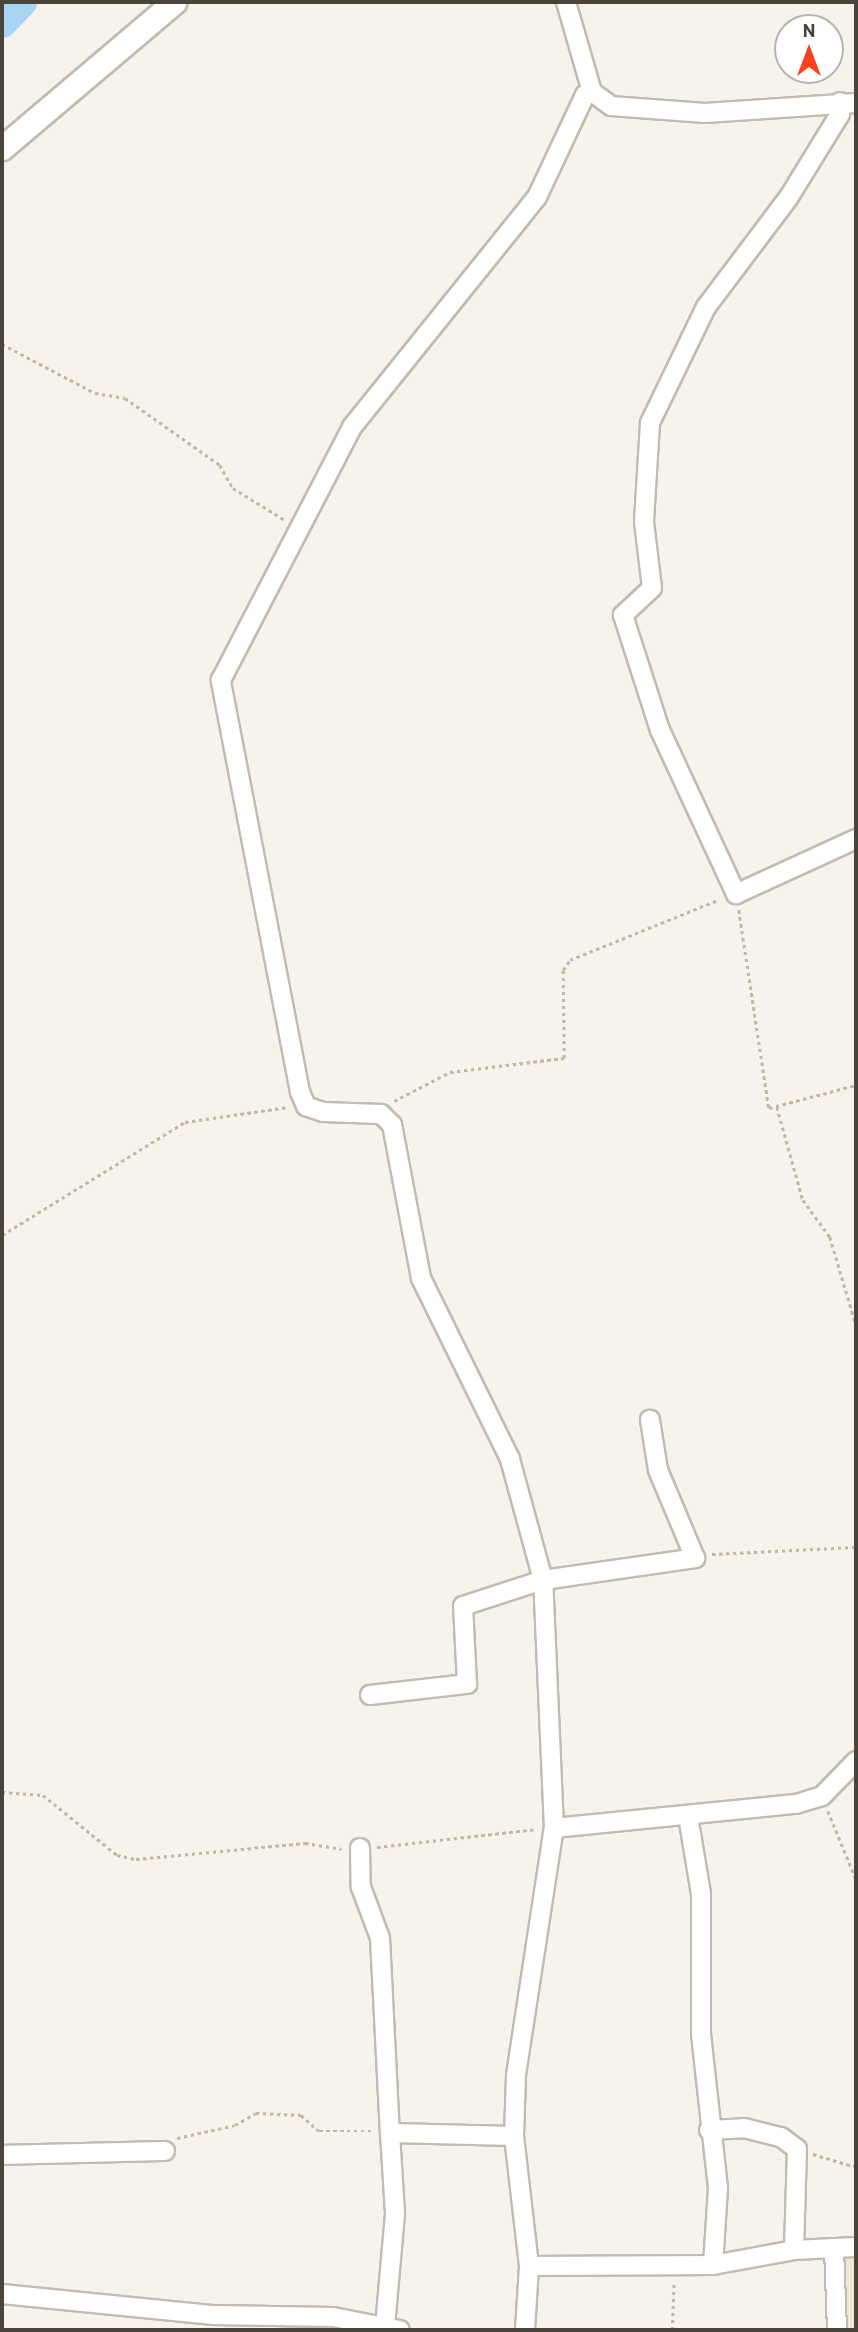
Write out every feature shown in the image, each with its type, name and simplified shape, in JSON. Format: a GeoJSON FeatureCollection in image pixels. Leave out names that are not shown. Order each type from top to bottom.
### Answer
{"type":"FeatureCollection","features":[{"type":"Feature","properties":{"kind":"street"},"geometry":{"type":"LineString","coordinates":[[2,148],[174,2]]}},
{"type":"Feature","properties":{"kind":"street"},"geometry":{"type":"LineString","coordinates":[[566,2],[593,92]]}},
{"type":"Feature","properties":{"kind":"street"},"geometry":{"type":"LineString","coordinates":[[526,2330],[529,2266],[514,2136],[516,2075],[554,1828],[543,1580],[510,1460],[421,1278],[386,1117],[306,1106],[221,680],[296,527],[352,427],[537,197],[585,95],[593,92],[638,112],[852,102]]}},
{"type":"Feature","properties":{"kind":"street"},"geometry":{"type":"LineString","coordinates":[[852,102],[840,114],[789,197],[706,307],[650,423],[644,522],[652,589],[623,615],[660,730],[736,894],[856,839]]}},
{"type":"Feature","properties":{"kind":"street"},"geometry":{"type":"LineString","coordinates":[[370,1695],[467,1684],[463,1606],[543,1580],[695,1558],[658,1471],[650,1420]]}},
{"type":"Feature","properties":{"kind":"street"},"geometry":{"type":"LineString","coordinates":[[554,1828],[688,1816],[822,1796],[856,1761]]}},
{"type":"Feature","properties":{"kind":"street"},"geometry":{"type":"LineString","coordinates":[[688,1816],[701,1894],[696,1950],[709,2130],[718,2189],[713,2265]]}},
{"type":"Feature","properties":{"kind":"street"},"geometry":{"type":"LineString","coordinates":[[2,2294],[393,2328],[395,2213],[380,1938],[361,1887],[360,1849]]}},
{"type":"Feature","properties":{"kind":"street"},"geometry":{"type":"LineString","coordinates":[[709,2130],[744,2128],[781,2137],[797,2149],[794,2249]]}},
{"type":"Feature","properties":{"kind":"street"},"geometry":{"type":"LineString","coordinates":[[390,2133],[514,2136]]}},
{"type":"Feature","properties":{"kind":"street"},"geometry":{"type":"LineString","coordinates":[[2,2155],[165,2151]]}},
{"type":"Feature","properties":{"kind":"street"},"geometry":{"type":"LineString","coordinates":[[529,2266],[713,2265],[794,2249],[856,2247]]}},
{"type":"Feature","properties":{"kind":"street"},"geometry":{"type":"LineString","coordinates":[[834,2248],[837,2330]]}},
{"type":"Feature","properties":{"kind":"path"},"geometry":{"type":"LineString","coordinates":[[2,344],[95,393],[125,398],[220,465],[233,488],[296,527]]}},
{"type":"Feature","properties":{"kind":"path"},"geometry":{"type":"LineString","coordinates":[[386,1117],[391,1102],[450,1072],[564,1058],[563,970],[569,960],[659,918],[736,894],[764,1092],[769,1108],[856,1085]]}},
{"type":"Feature","properties":{"kind":"path"},"geometry":{"type":"LineString","coordinates":[[2,1235],[185,1122],[306,1106]]}},
{"type":"Feature","properties":{"kind":"path"},"geometry":{"type":"LineString","coordinates":[[777,1106],[803,1200],[830,1237],[856,1325]]}},
{"type":"Feature","properties":{"kind":"path"},"geometry":{"type":"LineString","coordinates":[[695,1558],[730,1549],[856,1547]]}},
{"type":"Feature","properties":{"kind":"path"},"geometry":{"type":"LineString","coordinates":[[2,1792],[24,1789],[43,1795],[117,1855],[136,1859],[304,1843],[360,1849],[554,1828]]}},
{"type":"Feature","properties":{"kind":"path"},"geometry":{"type":"LineString","coordinates":[[822,1796],[856,1879]]}},
{"type":"Feature","properties":{"kind":"path"},"geometry":{"type":"LineString","coordinates":[[165,2151],[186,2133],[235,2126],[256,2113],[301,2115],[319,2130],[390,2133]]}},
{"type":"Feature","properties":{"kind":"path"},"geometry":{"type":"LineString","coordinates":[[797,2149],[856,2167]]}},
{"type":"Feature","properties":{"kind":"path"},"geometry":{"type":"LineString","coordinates":[[672,2330],[675,2265]]}},
{"type":"Feature","properties":{"kind":"shaded area"},"geometry":{"type":"Polygon","coordinates":[[[856,2256],[856,2330],[848,2330],[844,2259],[856,2256]]]}},
{"type":"Feature","properties":{"kind":"waterway"},"geometry":{"type":"LineString","coordinates":[[2,23],[22,2]]}}]}
